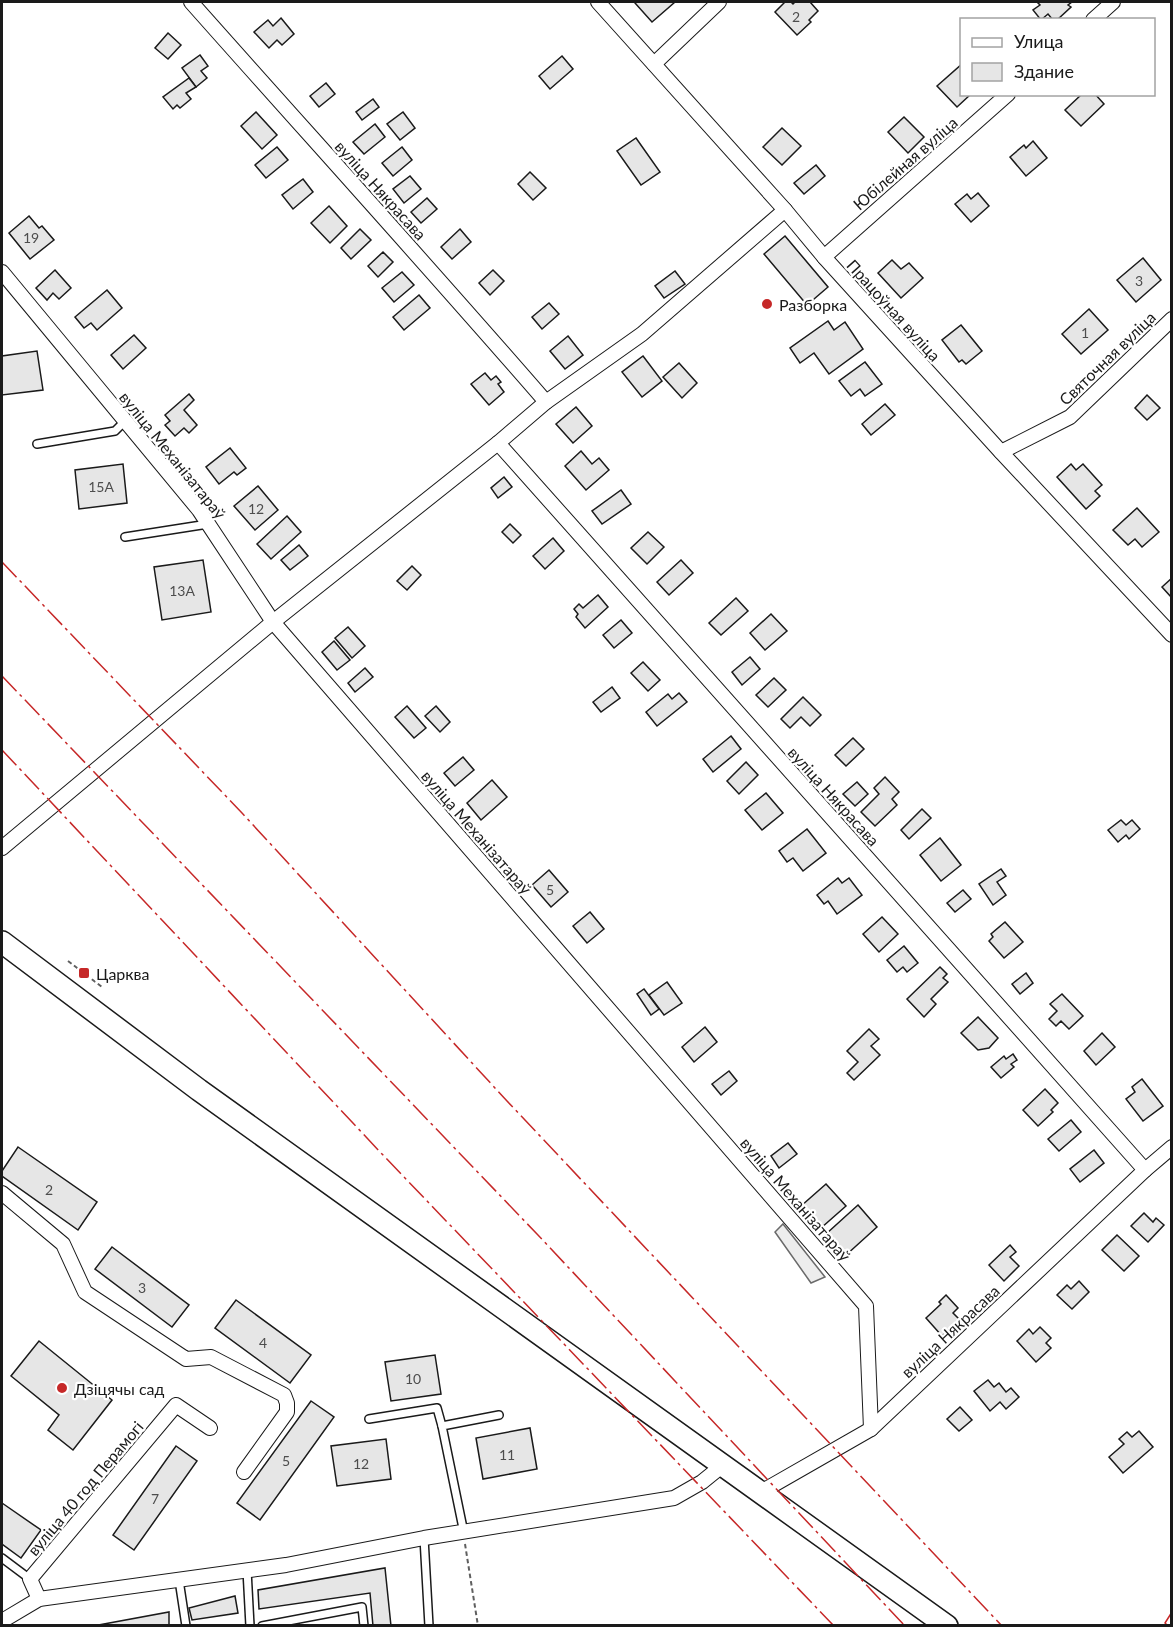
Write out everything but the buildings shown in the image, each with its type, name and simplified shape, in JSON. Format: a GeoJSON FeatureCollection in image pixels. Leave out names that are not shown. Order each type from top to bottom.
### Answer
{"type":"FeatureCollection","features":[{"type":"Feature","properties":{"kind":"main road"},"geometry":{"type":"LineString","coordinates":[[2,942],[199,1090],[947,1626]]}},
{"type":"Feature","properties":{"kind":"street","name":"вуліца Някрасава"},"geometry":{"type":"LineString","coordinates":[[192,2],[424,261],[546,402]]}},
{"type":"Feature","properties":{"kind":"street","name":"Працоўная вуліца"},"geometry":{"type":"LineString","coordinates":[[598,2],[785,210],[824,257],[1001,452],[1172,635]]}},
{"type":"Feature","properties":{"kind":"street"},"geometry":{"type":"LineString","coordinates":[[654,64],[719,2]]}},
{"type":"Feature","properties":{"kind":"street"},"geometry":{"type":"LineString","coordinates":[[1095,18],[1113,2]]}},
{"type":"Feature","properties":{"kind":"street","name":"Юбілейная вуліца"},"geometry":{"type":"LineString","coordinates":[[824,257],[1006,96]]}},
{"type":"Feature","properties":{"kind":"street"},"geometry":{"type":"LineString","coordinates":[[2,848],[273,622],[498,443],[546,402],[642,334],[785,210]]}},
{"type":"Feature","properties":{"kind":"street","name":"вуліца Механізатараў"},"geometry":{"type":"LineString","coordinates":[[2,272],[199,510],[273,622],[866,1306],[871,1429]]}},
{"type":"Feature","properties":{"kind":"street","name":"Святочная вуліца"},"geometry":{"type":"LineString","coordinates":[[1001,452],[1070,417],[1172,319]]}},
{"type":"Feature","properties":{"kind":"street","name":"вуліца Някрасава"},"geometry":{"type":"LineString","coordinates":[[498,443],[1145,1170]]}},
{"type":"Feature","properties":{"kind":"street","name":"вуліца Някрасава"},"geometry":{"type":"LineString","coordinates":[[761,1492],[871,1429],[1172,1147]]}},
{"type":"Feature","properties":{"kind":"street"},"geometry":{"type":"LineString","coordinates":[[2,1193],[63,1244],[85,1292],[186,1359],[210,1357],[284,1395],[287,1412],[244,1472]]}},
{"type":"Feature","properties":{"kind":"street","name":"вуліца 40 год Перамогі"},"geometry":{"type":"LineString","coordinates":[[39,1599],[30,1579],[176,1405],[210,1428]]}},
{"type":"Feature","properties":{"kind":"street"},"geometry":{"type":"LineString","coordinates":[[2,1621],[39,1599],[286,1565],[424,1538],[674,1498],[702,1482],[723,1465]]}},
{"type":"Feature","properties":{"kind":"lane"},"geometry":{"type":"LineString","coordinates":[[37,444],[114,431],[125,421]]}},
{"type":"Feature","properties":{"kind":"lane"},"geometry":{"type":"LineString","coordinates":[[125,537],[208,524]]}},
{"type":"Feature","properties":{"kind":"lane"},"geometry":{"type":"LineString","coordinates":[[369,1419],[437,1408],[464,1533]]}},
{"type":"Feature","properties":{"kind":"lane"},"geometry":{"type":"LineString","coordinates":[[442,1426],[499,1415]]}},
{"type":"Feature","properties":{"kind":"lane"},"geometry":{"type":"LineString","coordinates":[[424,1538],[429,1626]]}},
{"type":"Feature","properties":{"kind":"lane"},"geometry":{"type":"LineString","coordinates":[[2,1558],[30,1579]]}},
{"type":"Feature","properties":{"kind":"lane"},"geometry":{"type":"LineString","coordinates":[[246,1570],[250,1626]]}},
{"type":"Feature","properties":{"kind":"lane"},"geometry":{"type":"LineString","coordinates":[[179,1580],[186,1626]]}},
{"type":"Feature","properties":{"kind":"lane"},"geometry":{"type":"LineString","coordinates":[[262,1626],[362,1607],[364,1626]]}},
{"type":"Feature","properties":{"kind":"path"},"geometry":{"type":"LineString","coordinates":[[68,961],[102,987]]}},
{"type":"Feature","properties":{"kind":"path"},"geometry":{"type":"LineString","coordinates":[[464,1533],[478,1626]]}},
{"type":"Feature","properties":{"kind":"shaded area"},"geometry":{"type":"Polygon","coordinates":[[[783,1224],[825,1277],[811,1283],[775,1232],[783,1224]]]}},
{"type":"Feature","properties":{"kind":"power"},"geometry":{"type":"LineString","coordinates":[[2,562],[242,813],[507,1101],[1002,1626]]}},
{"type":"Feature","properties":{"kind":"power"},"geometry":{"type":"LineString","coordinates":[[2,676],[537,1234],[905,1626]]}},
{"type":"Feature","properties":{"kind":"power"},"geometry":{"type":"LineString","coordinates":[[2,750],[382,1154],[834,1626]]}},
{"type":"Feature","properties":{"kind":"power"},"geometry":{"type":"LineString","coordinates":[[1168,1626],[1165,1623],[1172,1612]]}},
{"type":"Feature","properties":{"kind":"place","name":"Разборка"},"geometry":{"type":"Point","coordinates":[767,304]}},
{"type":"Feature","properties":{"kind":"place","name":"Царква"},"geometry":{"type":"Point","coordinates":[84,973]}},
{"type":"Feature","properties":{"kind":"place","name":"Дзіцячы сад"},"geometry":{"type":"Point","coordinates":[62,1388]}}]}
